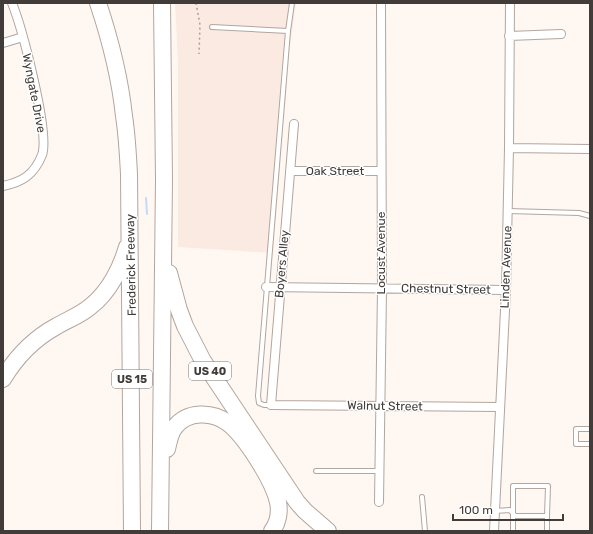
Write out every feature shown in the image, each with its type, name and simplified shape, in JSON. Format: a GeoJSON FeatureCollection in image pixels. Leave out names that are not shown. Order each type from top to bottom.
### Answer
{"type":"FeatureCollection","features":[{"type":"Feature","properties":{"kind":"highway","name":"Frederick Freeway"},"geometry":{"type":"LineString","coordinates":[[98,3],[116,69],[124,116],[129,174],[131,232],[132,529]]}},
{"type":"Feature","properties":{"kind":"highway","name":"US 15"},"geometry":{"type":"LineString","coordinates":[[160,530],[162,470],[164,180],[162,3]]}},
{"type":"Feature","properties":{"kind":"highway","name":"US 40"},"geometry":{"type":"LineString","coordinates":[[164,180],[168,270],[179,310],[193,343],[203,361],[297,502],[328,531]]}},
{"type":"Feature","properties":{"kind":"highway"},"geometry":{"type":"LineString","coordinates":[[3,379],[16,361],[33,342],[56,326],[77,316],[101,296],[110,284],[124,259],[131,232]]}},
{"type":"Feature","properties":{"kind":"highway"},"geometry":{"type":"LineString","coordinates":[[162,470],[171,433],[175,426],[182,420],[199,414],[208,414],[218,417],[228,423],[243,439],[261,465],[272,485],[279,510],[272,531]]}},
{"type":"Feature","properties":{"kind":"street","name":"Wyngate Drive"},"geometry":{"type":"LineString","coordinates":[[3,186],[24,180],[31,173],[42,155],[44,145],[36,95],[23,37],[12,3]]}},
{"type":"Feature","properties":{"kind":"street","name":"Locust Avenue"},"geometry":{"type":"LineString","coordinates":[[378,502],[382,289],[380,171],[381,3]]}},
{"type":"Feature","properties":{"kind":"street","name":"Linden Avenue"},"geometry":{"type":"LineString","coordinates":[[494,531],[493,514],[506,290],[510,3]]}},
{"type":"Feature","properties":{"kind":"street"},"geometry":{"type":"LineString","coordinates":[[509,36],[562,34]]}},
{"type":"Feature","properties":{"kind":"street"},"geometry":{"type":"LineString","coordinates":[[3,43],[23,37]]}},
{"type":"Feature","properties":{"kind":"street","name":"Boyers Alley"},"geometry":{"type":"LineString","coordinates":[[271,405],[294,124]]}},
{"type":"Feature","properties":{"kind":"street"},"geometry":{"type":"LineString","coordinates":[[509,148],[590,149]]}},
{"type":"Feature","properties":{"kind":"street","name":"Oak Street"},"geometry":{"type":"LineString","coordinates":[[290,171],[380,171]]}},
{"type":"Feature","properties":{"kind":"street","name":"Chestnut Street"},"geometry":{"type":"LineString","coordinates":[[266,287],[506,290]]}},
{"type":"Feature","properties":{"kind":"street","name":"Walnut Street"},"geometry":{"type":"LineString","coordinates":[[271,405],[499,407]]}},
{"type":"Feature","properties":{"kind":"lane"},"geometry":{"type":"LineString","coordinates":[[271,405],[264,405],[259,403],[258,400],[266,287],[288,31],[292,3]]}},
{"type":"Feature","properties":{"kind":"lane"},"geometry":{"type":"LineString","coordinates":[[212,27],[288,31]]}},
{"type":"Feature","properties":{"kind":"lane"},"geometry":{"type":"LineString","coordinates":[[508,211],[580,213],[590,216]]}},
{"type":"Feature","properties":{"kind":"lane"},"geometry":{"type":"LineString","coordinates":[[590,429],[576,429],[576,444],[590,444]]}},
{"type":"Feature","properties":{"kind":"lane"},"geometry":{"type":"LineString","coordinates":[[316,471],[379,471]]}},
{"type":"Feature","properties":{"kind":"lane"},"geometry":{"type":"LineString","coordinates":[[513,531],[513,486],[548,486],[547,531]]}},
{"type":"Feature","properties":{"kind":"lane"},"geometry":{"type":"LineString","coordinates":[[422,497],[424,531]]}},
{"type":"Feature","properties":{"kind":"lane"},"geometry":{"type":"LineString","coordinates":[[493,514],[510,510],[515,516],[547,516]]}},
{"type":"Feature","properties":{"kind":"path"},"geometry":{"type":"LineString","coordinates":[[196,3],[200,25],[199,54]]}},
{"type":"Feature","properties":{"kind":"shaded area"},"geometry":{"type":"Polygon","coordinates":[[[175,3],[296,3],[290,47],[273,253],[178,247],[178,62],[175,3]]]}},
{"type":"Feature","properties":{"kind":"waterway"},"geometry":{"type":"LineString","coordinates":[[146,198],[147,214]]}}]}
